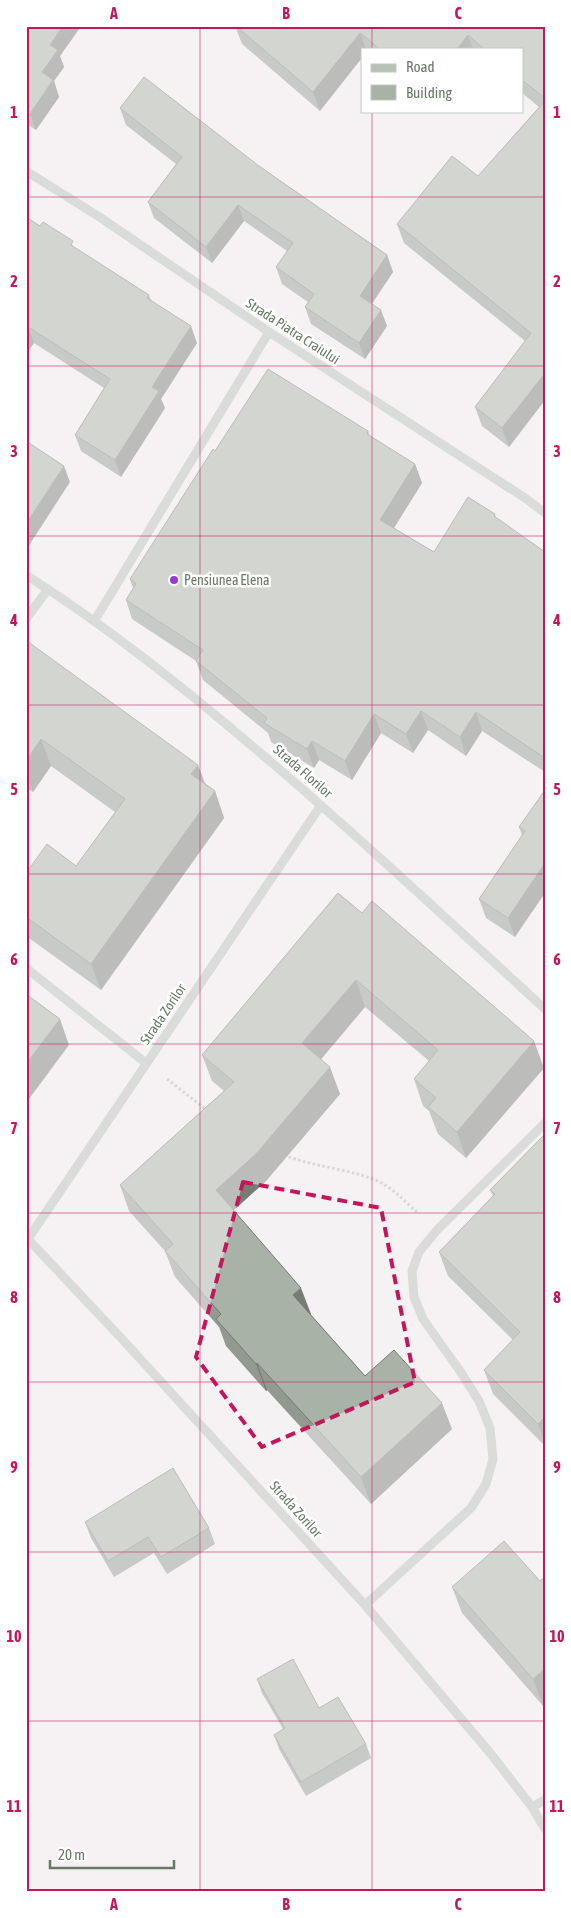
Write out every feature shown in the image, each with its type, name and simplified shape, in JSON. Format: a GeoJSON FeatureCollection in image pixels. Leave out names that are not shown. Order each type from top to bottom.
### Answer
{"type":"FeatureCollection","features":[{"type":"Feature","properties":{"kind":"street","name":"Strada Piatra Craiului"},"geometry":{"type":"LineString","coordinates":[[26,171],[98,216],[269,332],[525,498],[545,513]]}},
{"type":"Feature","properties":{"kind":"street"},"geometry":{"type":"LineString","coordinates":[[95,620],[269,332]]}},
{"type":"Feature","properties":{"kind":"street","name":"Strada Florilor"},"geometry":{"type":"LineString","coordinates":[[26,575],[95,620],[185,688],[321,805],[545,1009]]}},
{"type":"Feature","properties":{"kind":"street"},"geometry":{"type":"LineString","coordinates":[[26,619],[48,589]]}},
{"type":"Feature","properties":{"kind":"street","name":"Strada Zorilor"},"geometry":{"type":"LineString","coordinates":[[321,805],[27,1238],[365,1605],[491,1754],[532,1807],[545,1829]]}},
{"type":"Feature","properties":{"kind":"street"},"geometry":{"type":"LineString","coordinates":[[26,968],[146,1063]]}},
{"type":"Feature","properties":{"kind":"street"},"geometry":{"type":"LineString","coordinates":[[365,1605],[471,1508],[486,1484],[492,1459],[490,1428],[478,1401],[460,1371],[423,1319],[414,1297],[412,1271],[419,1252],[437,1230],[545,1123]]}},
{"type":"Feature","properties":{"kind":"street"},"geometry":{"type":"LineString","coordinates":[[532,1807],[545,1800]]}},
{"type":"Feature","properties":{"kind":"path"},"geometry":{"type":"LineString","coordinates":[[146,1063],[210,1113]]}},
{"type":"Feature","properties":{"kind":"path"},"geometry":{"type":"LineString","coordinates":[[279,1153],[334,1170],[369,1177],[386,1186],[437,1230]]}},
{"type":"Feature","properties":{"kind":"highlighted area"},"geometry":{"type":"Polygon","coordinates":[[[243,1182],[381,1208],[415,1382],[262,1447],[196,1357],[243,1182]]]}},
{"type":"Feature","properties":{"kind":"building"},"geometry":{"type":"Polygon","coordinates":[[[26,26],[63,26],[50,45],[58,50],[42,72],[53,80],[30,114],[26,112],[26,26]]]}},
{"type":"Feature","properties":{"kind":"building"},"geometry":{"type":"Polygon","coordinates":[[[236,26],[545,26],[545,98],[524,82],[524,48],[483,48],[468,35],[458,48],[379,48],[360,33],[313,92],[236,26]]]}},
{"type":"Feature","properties":{"kind":"building"},"geometry":{"type":"Polygon","coordinates":[[[144,77],[259,166],[387,255],[360,296],[381,310],[359,343],[305,307],[314,294],[276,267],[293,243],[238,205],[206,247],[148,202],[182,157],[120,108],[144,77]]]}},
{"type":"Feature","properties":{"kind":"building"},"geometry":{"type":"Polygon","coordinates":[[[545,101],[545,373],[502,428],[475,407],[531,333],[397,224],[452,156],[478,176],[545,101]]]}},
{"type":"Feature","properties":{"kind":"building"},"geometry":{"type":"Polygon","coordinates":[[[26,217],[40,226],[43,222],[73,241],[71,245],[149,295],[147,298],[191,326],[152,387],[159,391],[115,460],[75,435],[110,379],[28,327],[26,329],[26,217]]]}},
{"type":"Feature","properties":{"kind":"building"},"geometry":{"type":"Polygon","coordinates":[[[268,369],[368,431],[367,434],[415,464],[380,520],[434,552],[468,497],[495,514],[494,516],[545,552],[545,758],[476,712],[460,737],[421,711],[406,734],[374,714],[345,761],[312,741],[307,749],[264,723],[267,718],[196,661],[203,650],[126,600],[136,584],[130,579],[213,449],[215,451],[268,369]]]}},
{"type":"Feature","properties":{"kind":"building"},"geometry":{"type":"Polygon","coordinates":[[[26,441],[64,466],[26,524],[26,441]]]}},
{"type":"Feature","properties":{"kind":"building"},"geometry":{"type":"Polygon","coordinates":[[[27,641],[198,765],[191,774],[215,791],[91,964],[26,917],[26,873],[47,844],[76,866],[125,799],[41,739],[26,761],[27,641]]]}},
{"type":"Feature","properties":{"kind":"building"},"geometry":{"type":"Polygon","coordinates":[[[545,790],[545,863],[508,918],[479,899],[525,831],[519,827],[545,790]]]}},
{"type":"Feature","properties":{"kind":"building"},"geometry":{"type":"Polygon","coordinates":[[[338,893],[362,913],[372,901],[534,1041],[457,1132],[428,1107],[436,1098],[414,1079],[438,1050],[356,980],[302,1043],[330,1067],[256,1154],[216,1190],[301,1288],[293,1295],[365,1376],[394,1350],[442,1403],[361,1477],[216,1319],[221,1314],[165,1251],[173,1244],[120,1185],[234,1082],[202,1055],[338,893]]]}},
{"type":"Feature","properties":{"kind":"building"},"geometry":{"type":"Polygon","coordinates":[[[26,994],[60,1019],[26,1064],[26,994]]]}},
{"type":"Feature","properties":{"kind":"building"},"geometry":{"type":"Polygon","coordinates":[[[545,1134],[545,1417],[538,1424],[484,1370],[520,1332],[439,1252],[495,1194],[490,1190],[545,1134]]]}},
{"type":"Feature","properties":{"kind":"building"},"geometry":{"type":"Polygon","coordinates":[[[173,1468],[209,1528],[161,1557],[148,1537],[108,1561],[85,1522],[173,1468]]]}},
{"type":"Feature","properties":{"kind":"building"},"geometry":{"type":"Polygon","coordinates":[[[504,1541],[540,1581],[545,1577],[545,1669],[533,1679],[452,1587],[504,1541]]]}},
{"type":"Feature","properties":{"kind":"building"},"geometry":{"type":"Polygon","coordinates":[[[293,1659],[319,1708],[338,1697],[366,1744],[301,1782],[274,1735],[285,1728],[257,1679],[293,1659]]]}},
{"type":"Feature","properties":{"kind":"place","name":"Pensiunea Elena"},"geometry":{"type":"Point","coordinates":[174,580]}}]}
